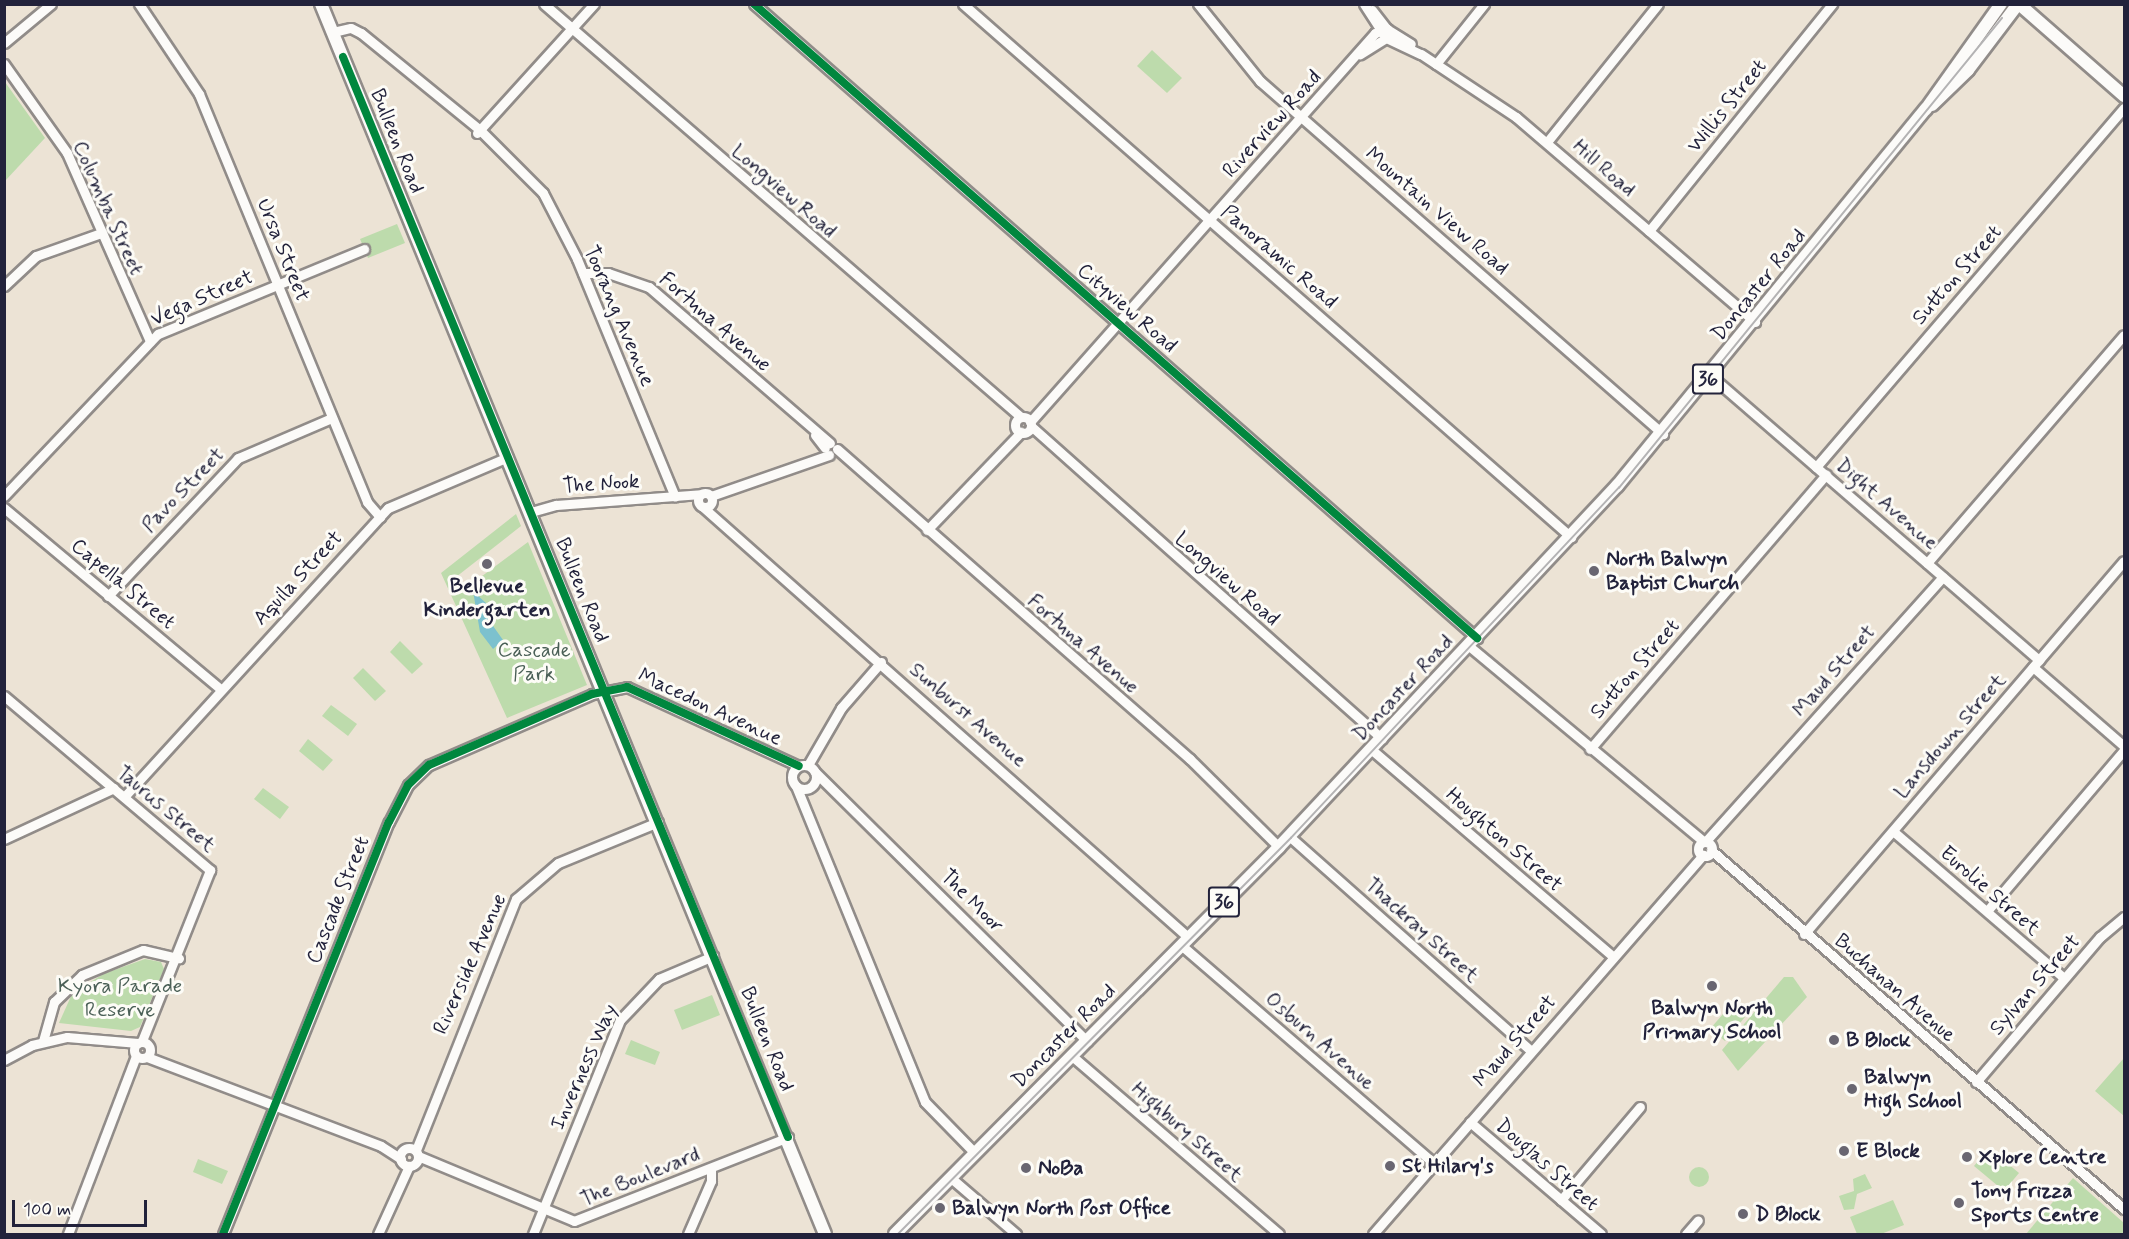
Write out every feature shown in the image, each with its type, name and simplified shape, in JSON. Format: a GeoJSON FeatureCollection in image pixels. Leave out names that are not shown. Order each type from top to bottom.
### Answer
{"type":"FeatureCollection","features":[{"type":"Feature","properties":{"kind":"main road","name":"Bulleen Road"},"geometry":{"type":"LineString","coordinates":[[321,4],[826,1233]]}},
{"type":"Feature","properties":{"kind":"main road","name":"Doncaster Road"},"geometry":{"type":"LineString","coordinates":[[895,1234],[1279,847],[1571,537],[1663,434],[1755,322],[1926,109],[2001,4]]}},
{"type":"Feature","properties":{"kind":"main road","name":"Doncaster Road"},"geometry":{"type":"LineString","coordinates":[[1926,109],[1968,70],[2019,4]]}},
{"type":"Feature","properties":{"kind":"main road"},"geometry":{"type":"LineString","coordinates":[[2019,4],[2124,96]]}},
{"type":"Feature","properties":{"kind":"street"},"geometry":{"type":"LineString","coordinates":[[4,43],[51,4]]}},
{"type":"Feature","properties":{"kind":"street","name":"Ursa Street"},"geometry":{"type":"LineString","coordinates":[[139,4],[194,83],[367,502],[380,517]]}},
{"type":"Feature","properties":{"kind":"street","name":"Longview Road"},"geometry":{"type":"LineString","coordinates":[[544,4],[1382,739]]}},
{"type":"Feature","properties":{"kind":"street"},"geometry":{"type":"LineString","coordinates":[[478,133],[594,4]]}},
{"type":"Feature","properties":{"kind":"street","name":"Cityview Road"},"geometry":{"type":"LineString","coordinates":[[753,4],[1116,322],[1473,642]]}},
{"type":"Feature","properties":{"kind":"street","name":"Panoramic Road"},"geometry":{"type":"LineString","coordinates":[[963,4],[1571,537]]}},
{"type":"Feature","properties":{"kind":"street","name":"Mountain View Road"},"geometry":{"type":"LineString","coordinates":[[1198,4],[1251,72],[1663,434]]}},
{"type":"Feature","properties":{"kind":"street","name":"Hill Road"},"geometry":{"type":"LineString","coordinates":[[1366,4],[1384,32],[1436,64],[1547,142],[1755,322]]}},
{"type":"Feature","properties":{"kind":"street"},"geometry":{"type":"LineString","coordinates":[[1436,64],[1484,4]]}},
{"type":"Feature","properties":{"kind":"street"},"geometry":{"type":"LineString","coordinates":[[1547,142],[1658,4]]}},
{"type":"Feature","properties":{"kind":"street","name":"Willis Street"},"geometry":{"type":"LineString","coordinates":[[1649,231],[1832,4]]}},
{"type":"Feature","properties":{"kind":"street","name":"Toorang Avenue"},"geometry":{"type":"LineString","coordinates":[[333,32],[357,30],[478,133],[546,198],[583,273],[675,497]]}},
{"type":"Feature","properties":{"kind":"street","name":"Riverview Road"},"geometry":{"type":"LineString","coordinates":[[927,530],[1302,117],[1360,54],[1384,32]]}},
{"type":"Feature","properties":{"kind":"street","name":"Columba Street"},"geometry":{"type":"LineString","coordinates":[[4,64],[67,153],[99,230],[150,341]]}},
{"type":"Feature","properties":{"kind":"street","name":"Sutton Street"},"geometry":{"type":"LineString","coordinates":[[1816,466],[2124,108]]}},
{"type":"Feature","properties":{"kind":"street"},"geometry":{"type":"LineString","coordinates":[[4,286],[30,259],[99,230]]}},
{"type":"Feature","properties":{"kind":"street","name":"Vega Street"},"geometry":{"type":"LineString","coordinates":[[4,496],[150,341],[364,249]]}},
{"type":"Feature","properties":{"kind":"street","name":"Fortuna Avenue"},"geometry":{"type":"LineString","coordinates":[[583,273],[608,273],[649,287],[810,428],[830,450],[859,471],[1190,759],[1279,847]]}},
{"type":"Feature","properties":{"kind":"street"},"geometry":{"type":"LineString","coordinates":[[1927,563],[2124,335]]}},
{"type":"Feature","properties":{"kind":"street","name":"Dight Avenue"},"geometry":{"type":"LineString","coordinates":[[1711,376],[1940,574],[2124,748]]}},
{"type":"Feature","properties":{"kind":"street","name":"Pavo Street"},"geometry":{"type":"LineString","coordinates":[[108,596],[238,458],[332,418]]}},
{"type":"Feature","properties":{"kind":"street"},"geometry":{"type":"LineString","coordinates":[[706,501],[806,462],[830,450]]}},
{"type":"Feature","properties":{"kind":"street","name":"Aquila Street"},"geometry":{"type":"LineString","coordinates":[[126,799],[219,688],[380,517],[397,502],[508,457]]}},
{"type":"Feature","properties":{"kind":"street","name":"Sutton Street"},"geometry":{"type":"LineString","coordinates":[[1590,749],[1826,475]]}},
{"type":"Feature","properties":{"kind":"street","name":"The Nook"},"geometry":{"type":"LineString","coordinates":[[531,513],[556,505],[675,497],[706,501]]}},
{"type":"Feature","properties":{"kind":"street","name":"Sunburst Avenue"},"geometry":{"type":"LineString","coordinates":[[706,501],[721,521],[881,662],[1185,942]]}},
{"type":"Feature","properties":{"kind":"street","name":"Capella Street"},"geometry":{"type":"LineString","coordinates":[[4,508],[219,688]]}},
{"type":"Feature","properties":{"kind":"street","name":"Lansdown Street"},"geometry":{"type":"LineString","coordinates":[[1804,934],[2124,561]]}},
{"type":"Feature","properties":{"kind":"street","name":"Maud Street"},"geometry":{"type":"LineString","coordinates":[[1373,1234],[1940,574]]}},
{"type":"Feature","properties":{"kind":"street","name":"Buchanan Avenue"},"geometry":{"type":"LineString","coordinates":[[1473,642],[1590,749],[2124,1209]]}},
{"type":"Feature","properties":{"kind":"street"},"geometry":{"type":"LineString","coordinates":[[798,784],[810,771],[841,708],[881,662]]}},
{"type":"Feature","properties":{"kind":"street","name":"Macedon Avenue"},"geometry":{"type":"LineString","coordinates":[[604,692],[634,689],[774,758],[810,771]]}},
{"type":"Feature","properties":{"kind":"street","name":"Cascade Street"},"geometry":{"type":"LineString","coordinates":[[223,1234],[408,785],[454,750],[604,692]]}},
{"type":"Feature","properties":{"kind":"street","name":"Taurus Street"},"geometry":{"type":"LineString","coordinates":[[4,696],[210,870],[179,958],[68,1234]]}},
{"type":"Feature","properties":{"kind":"street"},"geometry":{"type":"LineString","coordinates":[[1987,911],[2124,748]]}},
{"type":"Feature","properties":{"kind":"street","name":"Houghton Street"},"geometry":{"type":"LineString","coordinates":[[1372,750],[1612,956]]}},
{"type":"Feature","properties":{"kind":"street","name":"Macedon Avenue"},"geometry":{"type":"LineString","coordinates":[[774,758],[798,784],[806,814],[925,1102],[975,1153]]}},
{"type":"Feature","properties":{"kind":"street"},"geometry":{"type":"LineString","coordinates":[[798,784],[810,771]]}},
{"type":"Feature","properties":{"kind":"street","name":"The Moor"},"geometry":{"type":"LineString","coordinates":[[810,771],[832,788],[1087,1041]]}},
{"type":"Feature","properties":{"kind":"street"},"geometry":{"type":"LineString","coordinates":[[4,839],[114,788]]}},
{"type":"Feature","properties":{"kind":"street","name":"Riverside Avenue"},"geometry":{"type":"LineString","coordinates":[[378,1234],[516,899],[558,863],[658,822]]}},
{"type":"Feature","properties":{"kind":"street","name":"Eurolie Street"},"geometry":{"type":"LineString","coordinates":[[1893,831],[2064,978]]}},
{"type":"Feature","properties":{"kind":"street","name":"Thackray Street"},"geometry":{"type":"LineString","coordinates":[[1289,836],[1531,1052]]}},
{"type":"Feature","properties":{"kind":"street","name":"Sylvan Street"},"geometry":{"type":"LineString","coordinates":[[1976,1082],[2064,978],[2124,917]]}},
{"type":"Feature","properties":{"kind":"street","name":"Osburn Avenue"},"geometry":{"type":"LineString","coordinates":[[1185,942],[1434,1163]]}},
{"type":"Feature","properties":{"kind":"street"},"geometry":{"type":"LineString","coordinates":[[43,1041],[54,1002],[82,975],[143,950],[179,958]]}},
{"type":"Feature","properties":{"kind":"street","name":"Inverness Way"},"geometry":{"type":"LineString","coordinates":[[533,1234],[620,1020],[659,979],[713,956]]}},
{"type":"Feature","properties":{"kind":"street","name":"The Boulevard"},"geometry":{"type":"LineString","coordinates":[[4,1060],[43,1041],[101,1038],[178,1064],[543,1210],[581,1220],[788,1137]]}},
{"type":"Feature","properties":{"kind":"street","name":"Highbury Street"},"geometry":{"type":"LineString","coordinates":[[1071,1056],[1279,1234]]}},
{"type":"Feature","properties":{"kind":"street"},"geometry":{"type":"LineString","coordinates":[[1561,1200],[1640,1107]]}},
{"type":"Feature","properties":{"kind":"street","name":"Douglas Street"},"geometry":{"type":"LineString","coordinates":[[1470,1122],[1601,1234]]}},
{"type":"Feature","properties":{"kind":"street"},"geometry":{"type":"LineString","coordinates":[[688,1234],[704,1196],[711,1168]]}},
{"type":"Feature","properties":{"kind":"street"},"geometry":{"type":"LineString","coordinates":[[696,1174],[704,1196]]}},
{"type":"Feature","properties":{"kind":"street"},"geometry":{"type":"LineString","coordinates":[[951,1178],[1016,1234]]}},
{"type":"Feature","properties":{"kind":"street"},"geometry":{"type":"LineString","coordinates":[[1686,1234],[1698,1220]]}},
{"type":"Feature","properties":{"kind":"green space"},"geometry":{"type":"Polygon","coordinates":[[[1152,50],[1182,78],[1167,93],[1137,66],[1152,50]]]}},
{"type":"Feature","properties":{"kind":"green space"},"geometry":{"type":"Polygon","coordinates":[[[5,82],[45,138],[4,181],[5,82]]]}},
{"type":"Feature","properties":{"kind":"green space"},"geometry":{"type":"Polygon","coordinates":[[[397,224],[405,243],[368,258],[360,239],[397,224]]]}},
{"type":"Feature","properties":{"kind":"green space","name":"Cascade Park"},"geometry":{"type":"Polygon","coordinates":[[[516,514],[521,526],[456,577],[462,591],[528,542],[587,685],[507,718],[441,573],[516,514]]]}},
{"type":"Feature","properties":{"kind":"green space"},"geometry":{"type":"Polygon","coordinates":[[[400,641],[423,664],[412,674],[390,652],[400,641]]]}},
{"type":"Feature","properties":{"kind":"green space"},"geometry":{"type":"Polygon","coordinates":[[[363,668],[386,691],[375,701],[353,678],[363,668]]]}},
{"type":"Feature","properties":{"kind":"green space"},"geometry":{"type":"Polygon","coordinates":[[[331,705],[357,724],[348,736],[322,716],[331,705]]]}},
{"type":"Feature","properties":{"kind":"green space"},"geometry":{"type":"Polygon","coordinates":[[[308,739],[333,760],[323,771],[299,751],[308,739]]]}},
{"type":"Feature","properties":{"kind":"green space"},"geometry":{"type":"Polygon","coordinates":[[[263,788],[289,807],[280,819],[254,799],[263,788]]]}},
{"type":"Feature","properties":{"kind":"green space","name":"Kyora Parade Reserve"},"geometry":{"type":"Polygon","coordinates":[[[145,959],[161,962],[164,969],[140,1027],[131,1031],[59,1023],[72,994],[103,974],[145,959]]]}},
{"type":"Feature","properties":{"kind":"green space"},"geometry":{"type":"Polygon","coordinates":[[[1784,977],[1793,977],[1807,997],[1738,1071],[1722,1050],[1784,977]]]}},
{"type":"Feature","properties":{"kind":"green space"},"geometry":{"type":"Polygon","coordinates":[[[712,995],[720,1015],[682,1030],[674,1010],[712,995]]]}},
{"type":"Feature","properties":{"kind":"green space"},"geometry":{"type":"Polygon","coordinates":[[[1736,999],[1750,1011],[1725,1041],[1710,1029],[1736,999]]]}},
{"type":"Feature","properties":{"kind":"green space"},"geometry":{"type":"Polygon","coordinates":[[[631,1040],[660,1052],[655,1065],[625,1054],[631,1040]]]}},
{"type":"Feature","properties":{"kind":"green space"},"geometry":{"type":"Polygon","coordinates":[[[2124,1058],[2124,1116],[2095,1091],[2124,1058]]]}},
{"type":"Feature","properties":{"kind":"green space"},"geometry":{"type":"Polygon","coordinates":[[[1989,1148],[2019,1173],[2004,1191],[1974,1166],[1989,1148]]]}},
{"type":"Feature","properties":{"kind":"green space"},"geometry":{"type":"Polygon","coordinates":[[[198,1159],[228,1171],[222,1184],[193,1172],[198,1159]]]}},
{"type":"Feature","properties":{"kind":"green space"},"geometry":{"type":"Polygon","coordinates":[[[1695,1167],[1703,1167],[1709,1173],[1709,1181],[1703,1187],[1695,1187],[1689,1181],[1689,1173],[1695,1167]]]}},
{"type":"Feature","properties":{"kind":"green space"},"geometry":{"type":"Polygon","coordinates":[[[1865,1174],[1872,1188],[1857,1194],[1854,1209],[1844,1210],[1839,1196],[1854,1191],[1853,1179],[1865,1174]]]}},
{"type":"Feature","properties":{"kind":"green space"},"geometry":{"type":"Polygon","coordinates":[[[2073,1178],[2124,1223],[2124,1234],[2026,1234],[2073,1178]]]}},
{"type":"Feature","properties":{"kind":"green space"},"geometry":{"type":"Polygon","coordinates":[[[1893,1200],[1904,1225],[1881,1234],[1857,1234],[1850,1217],[1893,1200]]]}},
{"type":"Feature","properties":{"kind":"water"},"geometry":{"type":"Polygon","coordinates":[[[473,591],[488,605],[486,616],[503,640],[493,649],[480,632],[473,591]]]}},
{"type":"Feature","properties":{"kind":"tram line"},"geometry":{"type":"LineString","coordinates":[[898,1234],[1291,838],[1619,488],[2002,18]]}},
{"type":"Feature","properties":{"kind":"cycle path"},"geometry":{"type":"LineString","coordinates":[[754,4],[1477,638]]}},
{"type":"Feature","properties":{"kind":"cycle path"},"geometry":{"type":"LineString","coordinates":[[343,57],[788,1137]]}},
{"type":"Feature","properties":{"kind":"cycle path"},"geometry":{"type":"LineString","coordinates":[[223,1234],[389,822],[408,785],[429,765],[592,694],[627,687],[799,766]]}},
{"type":"Feature","properties":{"kind":"place","name":"Bellevue Kindergarten"},"geometry":{"type":"Point","coordinates":[487,564]}},
{"type":"Feature","properties":{"kind":"place","name":"North Balwyn Baptist Church"},"geometry":{"type":"Point","coordinates":[1594,571]}},
{"type":"Feature","properties":{"kind":"place","name":"Balwyn North Primary School"},"geometry":{"type":"Point","coordinates":[1712,986]}},
{"type":"Feature","properties":{"kind":"place","name":"B Block"},"geometry":{"type":"Point","coordinates":[1834,1040]}},
{"type":"Feature","properties":{"kind":"place","name":"Balwyn High School"},"geometry":{"type":"Point","coordinates":[1852,1089]}},
{"type":"Feature","properties":{"kind":"place","name":"E Block"},"geometry":{"type":"Point","coordinates":[1844,1151]}},
{"type":"Feature","properties":{"kind":"place","name":"Xplore Centre"},"geometry":{"type":"Point","coordinates":[1967,1157]}},
{"type":"Feature","properties":{"kind":"place","name":"St Hilary's"},"geometry":{"type":"Point","coordinates":[1390,1166]}},
{"type":"Feature","properties":{"kind":"place","name":"NoBa"},"geometry":{"type":"Point","coordinates":[1026,1168]}},
{"type":"Feature","properties":{"kind":"place","name":"Tony Frizza Sports Centre"},"geometry":{"type":"Point","coordinates":[1959,1203]}},
{"type":"Feature","properties":{"kind":"place","name":"Balwyn North Post Office"},"geometry":{"type":"Point","coordinates":[940,1208]}},
{"type":"Feature","properties":{"kind":"place","name":"D Block"},"geometry":{"type":"Point","coordinates":[1743,1214]}}]}
